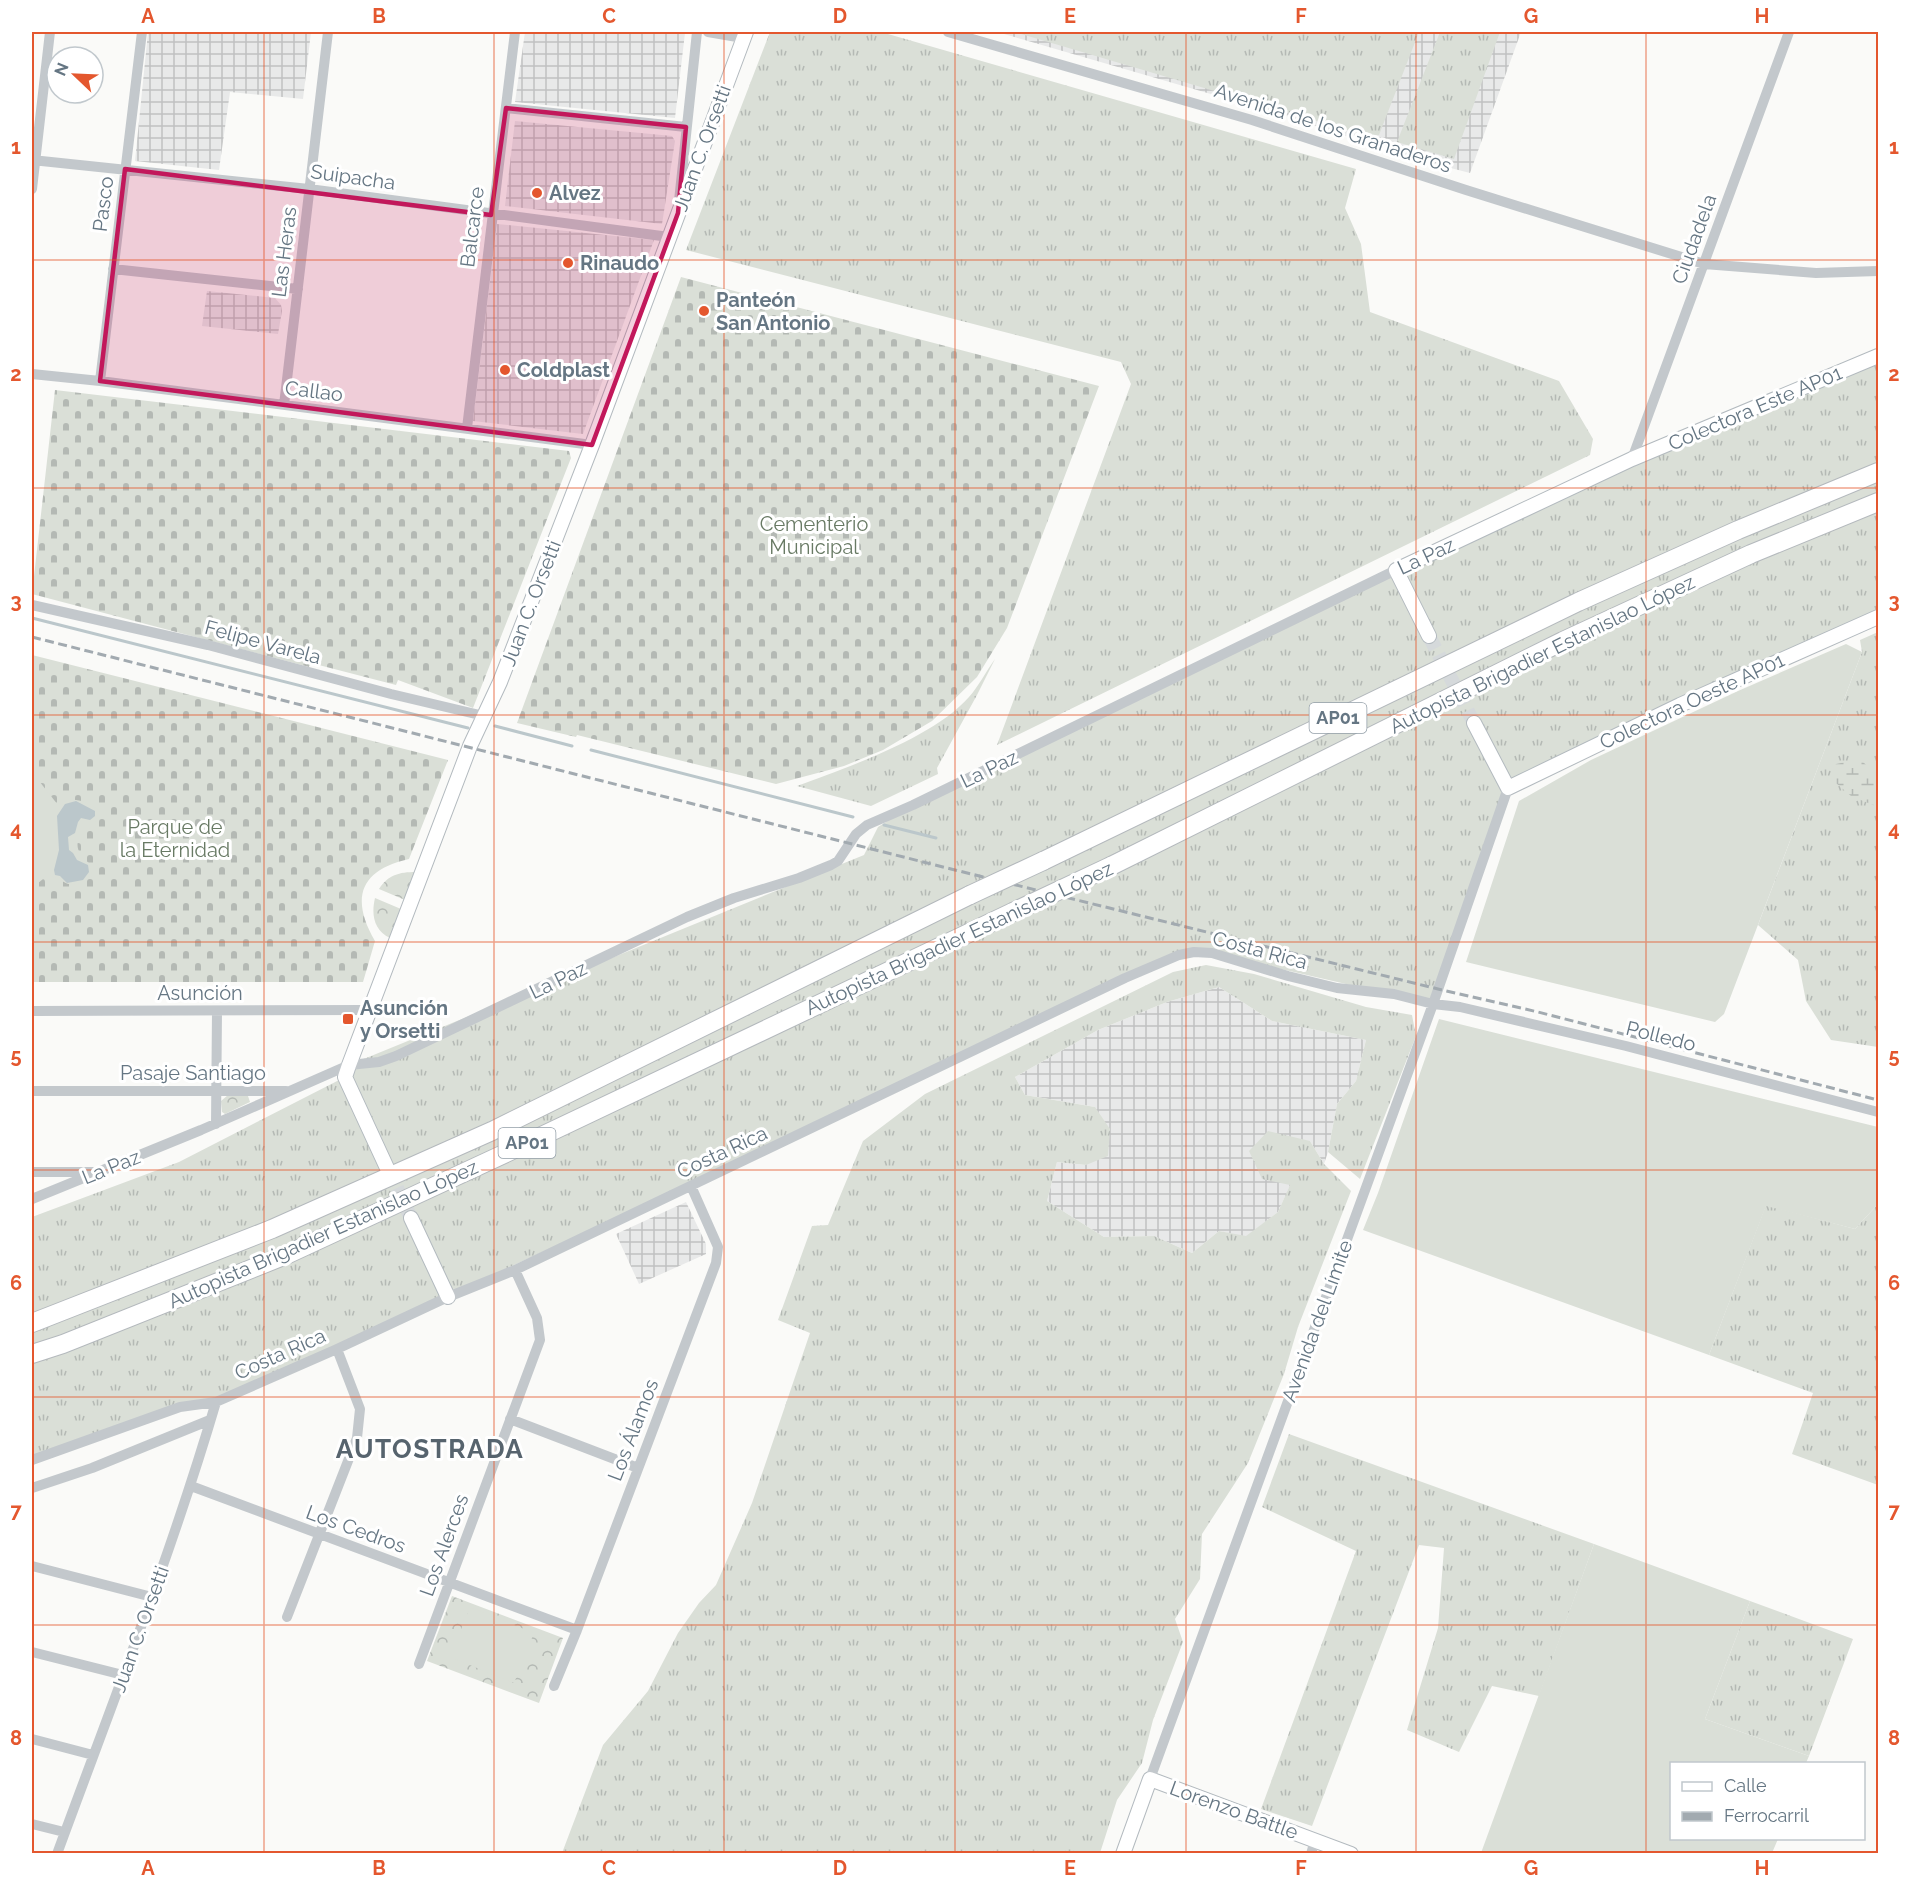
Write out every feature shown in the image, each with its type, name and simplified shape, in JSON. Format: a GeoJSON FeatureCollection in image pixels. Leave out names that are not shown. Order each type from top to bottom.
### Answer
{"type":"FeatureCollection","features":[{"type":"Feature","properties":{"kind":"highway","name":"Autopista Brigadier Estanislao López"},"geometry":{"type":"LineString","coordinates":[[32,1323],[272,1229],[492,1131],[970,895],[1578,602],[1738,530],[1878,472]]}},
{"type":"Feature","properties":{"kind":"highway","name":"Autopista Brigadier Estanislao López"},"geometry":{"type":"LineString","coordinates":[[32,1354],[63,1344],[286,1255],[1111,866],[1563,640],[1752,554],[1878,502]]}},
{"type":"Feature","properties":{"kind":"street"},"geometry":{"type":"LineString","coordinates":[[32,189],[33,160],[50,32]]}},
{"type":"Feature","properties":{"kind":"street","name":"Pasco"},"geometry":{"type":"LineString","coordinates":[[100,381],[142,32]]}},
{"type":"Feature","properties":{"kind":"street","name":"Las Heras"},"geometry":{"type":"LineString","coordinates":[[284,405],[328,32]]}},
{"type":"Feature","properties":{"kind":"street","name":"Balcarce"},"geometry":{"type":"LineString","coordinates":[[467,428],[491,215],[515,32]]}},
{"type":"Feature","properties":{"kind":"street"},"geometry":{"type":"LineString","coordinates":[[678,213],[697,32]]}},
{"type":"Feature","properties":{"kind":"street"},"geometry":{"type":"LineString","coordinates":[[708,32],[744,34]]}},
{"type":"Feature","properties":{"kind":"street","name":"Avenida de los Granaderos"},"geometry":{"type":"LineString","coordinates":[[948,32],[1252,120],[1704,264],[1816,273],[1878,271]]}},
{"type":"Feature","properties":{"kind":"street","name":"Ciudadela"},"geometry":{"type":"LineString","coordinates":[[1632,459],[1789,32]]}},
{"type":"Feature","properties":{"kind":"street","name":"Juan C. Orsetti"},"geometry":{"type":"LineString","coordinates":[[387,1168],[345,1077],[470,746],[500,682],[592,445],[744,34]]}},
{"type":"Feature","properties":{"kind":"street"},"geometry":{"type":"LineString","coordinates":[[506,108],[686,127]]}},
{"type":"Feature","properties":{"kind":"street","name":"Suipacha"},"geometry":{"type":"LineString","coordinates":[[33,160],[309,189],[669,237]]}},
{"type":"Feature","properties":{"kind":"street"},"geometry":{"type":"LineString","coordinates":[[113,268],[298,289]]}},
{"type":"Feature","properties":{"kind":"street","name":"Colectora Este AP01"},"geometry":{"type":"LineString","coordinates":[[1632,459],[1878,356]]}},
{"type":"Feature","properties":{"kind":"street","name":"Callao"},"geometry":{"type":"LineString","coordinates":[[32,374],[592,445]]}},
{"type":"Feature","properties":{"kind":"street","name":"La Paz"},"geometry":{"type":"LineString","coordinates":[[349,1065],[379,1062],[396,1056],[687,917],[734,897],[799,878],[831,865],[838,861],[856,834],[867,825],[1632,459]]}},
{"type":"Feature","properties":{"kind":"street"},"geometry":{"type":"LineString","coordinates":[[1396,570],[1429,636]]}},
{"type":"Feature","properties":{"kind":"street","name":"Felipe Varela"},"geometry":{"type":"LineString","coordinates":[[32,605],[208,645],[391,694],[484,716]]}},
{"type":"Feature","properties":{"kind":"street","name":"Colectora Oeste AP01"},"geometry":{"type":"LineString","coordinates":[[1508,788],[1680,705],[1878,617]]}},
{"type":"Feature","properties":{"kind":"street"},"geometry":{"type":"LineString","coordinates":[[1474,723],[1508,788]]}},
{"type":"Feature","properties":{"kind":"street","name":"Avenida del Límite"},"geometry":{"type":"LineString","coordinates":[[1123,1854],[1433,1004],[1508,788]]}},
{"type":"Feature","properties":{"kind":"street","name":"Costa Rica"},"geometry":{"type":"LineString","coordinates":[[32,1460],[180,1407],[216,1402],[337,1349],[448,1297],[515,1270],[1115,983],[1179,955],[1194,952],[1212,953],[1336,988],[1394,994],[1433,1004]]}},
{"type":"Feature","properties":{"kind":"street","name":"Polledo"},"geometry":{"type":"LineString","coordinates":[[1433,1004],[1460,1007],[1626,1046],[1878,1112]]}},
{"type":"Feature","properties":{"kind":"street","name":"Asunción"},"geometry":{"type":"LineString","coordinates":[[32,1011],[369,1010]]}},
{"type":"Feature","properties":{"kind":"street"},"geometry":{"type":"LineString","coordinates":[[216,1124],[217,1011]]}},
{"type":"Feature","properties":{"kind":"street","name":"Pasaje Santiago"},"geometry":{"type":"LineString","coordinates":[[32,1091],[290,1091],[349,1065]]}},
{"type":"Feature","properties":{"kind":"street","name":"La Paz"},"geometry":{"type":"LineString","coordinates":[[32,1195],[100,1173],[290,1091]]}},
{"type":"Feature","properties":{"kind":"street"},"geometry":{"type":"LineString","coordinates":[[32,1172],[100,1173]]}},
{"type":"Feature","properties":{"kind":"street","name":"Los Álamos"},"geometry":{"type":"LineString","coordinates":[[554,1686],[716,1263],[718,1246],[691,1186]]}},
{"type":"Feature","properties":{"kind":"street"},"geometry":{"type":"LineString","coordinates":[[411,1218],[448,1297]]}},
{"type":"Feature","properties":{"kind":"street","name":"Los Alerces"},"geometry":{"type":"LineString","coordinates":[[419,1664],[540,1340],[537,1318],[515,1270]]}},
{"type":"Feature","properties":{"kind":"street"},"geometry":{"type":"LineString","coordinates":[[287,1617],[357,1438],[360,1409],[337,1349]]}},
{"type":"Feature","properties":{"kind":"street","name":"Juan C. Orsetti"},"geometry":{"type":"LineString","coordinates":[[57,1854],[152,1597],[191,1486],[216,1402]]}},
{"type":"Feature","properties":{"kind":"street"},"geometry":{"type":"LineString","coordinates":[[510,1419],[638,1468]]}},
{"type":"Feature","properties":{"kind":"street"},"geometry":{"type":"LineString","coordinates":[[32,1488],[92,1468],[210,1420]]}},
{"type":"Feature","properties":{"kind":"street","name":"Los Cedros"},"geometry":{"type":"LineString","coordinates":[[191,1486],[577,1630]]}},
{"type":"Feature","properties":{"kind":"street"},"geometry":{"type":"LineString","coordinates":[[32,1566],[152,1597]]}},
{"type":"Feature","properties":{"kind":"street"},"geometry":{"type":"LineString","coordinates":[[32,1652],[123,1675]]}},
{"type":"Feature","properties":{"kind":"street"},"geometry":{"type":"LineString","coordinates":[[32,1739],[93,1755]]}},
{"type":"Feature","properties":{"kind":"street","name":"Lorenzo Battle"},"geometry":{"type":"LineString","coordinates":[[1150,1779],[1313,1847],[1351,1854]]}},
{"type":"Feature","properties":{"kind":"street"},"geometry":{"type":"LineString","coordinates":[[32,1824],[64,1832]]}},
{"type":"Feature","properties":{"kind":"highlighted area"},"geometry":{"type":"Polygon","coordinates":[[[506,108],[686,127],[678,213],[592,445],[100,381],[125,169],[491,215],[506,108]]]}},
{"type":"Feature","properties":{"kind":"shaded area"},"geometry":{"type":"Polygon","coordinates":[[[148,32],[311,32],[303,99],[230,92],[219,170],[135,161],[148,32]]]}},
{"type":"Feature","properties":{"kind":"shaded area"},"geometry":{"type":"Polygon","coordinates":[[[525,32],[685,33],[675,118],[515,102],[525,32]]]}},
{"type":"Feature","properties":{"kind":"shaded area"},"geometry":{"type":"Polygon","coordinates":[[[997,32],[1521,32],[1470,173],[1408,157],[1290,117],[997,32]]]}},
{"type":"Feature","properties":{"kind":"shaded area"},"geometry":{"type":"Polygon","coordinates":[[[515,121],[672,136],[675,141],[662,224],[505,206],[515,121]]]}},
{"type":"Feature","properties":{"kind":"shaded area"},"geometry":{"type":"Polygon","coordinates":[[[497,224],[654,240],[583,434],[473,421],[497,224]]]}},
{"type":"Feature","properties":{"kind":"shaded area"},"geometry":{"type":"Polygon","coordinates":[[[207,291],[275,298],[281,305],[282,311],[278,334],[202,326],[207,291]]]}},
{"type":"Feature","properties":{"kind":"shaded area"},"geometry":{"type":"Polygon","coordinates":[[[76,801],[95,811],[95,816],[90,820],[81,818],[75,833],[68,837],[69,850],[77,860],[88,865],[89,872],[83,880],[67,883],[60,876],[55,875],[54,870],[59,850],[57,816],[65,804],[76,801]]]}},
{"type":"Feature","properties":{"kind":"shaded area"},"geometry":{"type":"Polygon","coordinates":[[[1219,987],[1272,1021],[1366,1040],[1356,1081],[1337,1104],[1324,1164],[1310,1141],[1278,1212],[1246,1237],[1219,1231],[1192,1253],[1154,1236],[1104,1237],[1047,1201],[1057,1162],[1086,1165],[1095,1107],[1025,1095],[1015,1077],[1098,1030],[1167,1002],[1219,987]]]}},
{"type":"Feature","properties":{"kind":"shaded area"},"geometry":{"type":"Polygon","coordinates":[[[686,1202],[706,1244],[706,1254],[639,1284],[616,1234],[686,1202]]]}},
{"type":"Feature","properties":{"kind":"green space"},"geometry":{"type":"Polygon","coordinates":[[[770,32],[881,32],[1356,169],[1345,208],[1361,244],[1370,312],[1559,381],[1593,439],[1590,455],[997,745],[1131,384],[1121,362],[686,250],[770,32]]]}},
{"type":"Feature","properties":{"kind":"green space"},"geometry":{"type":"Polygon","coordinates":[[[1014,32],[1419,32],[1379,135],[1364,135],[1014,32]]]}},
{"type":"Feature","properties":{"kind":"green space"},"geometry":{"type":"Polygon","coordinates":[[[1440,32],[1500,32],[1454,159],[1397,142],[1440,32]]]}},
{"type":"Feature","properties":{"kind":"green space","name":"Cementerio Municipal"},"geometry":{"type":"Polygon","coordinates":[[[681,277],[1099,386],[1007,628],[977,677],[932,721],[883,750],[844,766],[776,784],[577,735],[576,737],[517,723],[681,277]]]}},
{"type":"Feature","properties":{"kind":"green space"},"geometry":{"type":"Polygon","coordinates":[[[1878,356],[1878,617],[1508,788],[1433,1004],[1212,953],[1179,955],[856,1108],[216,1402],[180,1407],[32,1460],[32,1217],[179,1162],[345,1077],[349,1065],[864,855],[878,827],[913,805],[1396,570],[1878,356]]]}},
{"type":"Feature","properties":{"kind":"green space"},"geometry":{"type":"Polygon","coordinates":[[[55,390],[569,451],[571,458],[473,708],[398,680],[396,685],[311,663],[309,667],[32,594],[55,390]]]}},
{"type":"Feature","properties":{"kind":"green space"},"geometry":{"type":"Polygon","coordinates":[[[1878,632],[1878,1047],[1831,1040],[1806,1001],[1798,960],[1758,925],[1862,652],[1860,640],[1878,632]]]}},
{"type":"Feature","properties":{"kind":"green space"},"geometry":{"type":"Polygon","coordinates":[[[1846,644],[1862,652],[1724,1014],[1715,1022],[1466,962],[1519,801],[1591,760],[1738,691],[1846,644]]]}},
{"type":"Feature","properties":{"kind":"green space","name":"Parque de la Eternidad"},"geometry":{"type":"Polygon","coordinates":[[[32,655],[448,760],[409,859],[380,870],[370,878],[364,888],[363,912],[375,941],[363,982],[32,982],[32,655]]]}},
{"type":"Feature","properties":{"kind":"green space"},"geometry":{"type":"Polygon","coordinates":[[[995,659],[937,768],[938,774],[871,806],[797,786],[889,750],[934,726],[969,697],[995,659]]]}},
{"type":"Feature","properties":{"kind":"green space"},"geometry":{"type":"Polygon","coordinates":[[[1856,760],[1863,762],[1878,776],[1878,807],[1851,796],[1829,777],[1836,764],[1856,760]]]}},
{"type":"Feature","properties":{"kind":"green space"},"geometry":{"type":"Polygon","coordinates":[[[32,772],[58,805],[73,800],[98,809],[95,825],[83,833],[78,842],[83,858],[89,863],[92,876],[77,884],[69,884],[48,875],[32,888],[32,772]]]}},
{"type":"Feature","properties":{"kind":"green space"},"geometry":{"type":"Polygon","coordinates":[[[416,872],[405,900],[379,889],[386,880],[394,875],[416,872]]]}},
{"type":"Feature","properties":{"kind":"green space"},"geometry":{"type":"Polygon","coordinates":[[[375,898],[401,909],[390,938],[380,931],[375,921],[373,910],[375,898]]]}},
{"type":"Feature","properties":{"kind":"green space"},"geometry":{"type":"Polygon","coordinates":[[[1206,965],[1254,974],[1366,1007],[1412,1015],[1416,1036],[1360,1179],[1328,1152],[1337,1104],[1356,1081],[1366,1040],[1272,1021],[1219,987],[1167,1002],[1098,1030],[1015,1077],[1025,1095],[1095,1107],[1110,1129],[1108,1156],[1086,1165],[1057,1162],[1047,1201],[1104,1237],[1154,1236],[1192,1253],[1219,1231],[1246,1236],[1278,1212],[1290,1185],[1262,1179],[1249,1151],[1268,1131],[1310,1141],[1324,1164],[1351,1191],[1298,1327],[1284,1374],[1248,1463],[1202,1534],[1200,1579],[1175,1619],[1183,1642],[1153,1720],[1142,1763],[1117,1800],[1100,1853],[562,1853],[603,1745],[648,1691],[678,1633],[699,1603],[716,1585],[752,1503],[810,1333],[778,1320],[812,1226],[828,1225],[863,1141],[925,1094],[1173,972],[1206,965]]]}},
{"type":"Feature","properties":{"kind":"green space"},"geometry":{"type":"Polygon","coordinates":[[[1439,1019],[1878,1127],[1878,1204],[1855,1229],[1766,1206],[1709,1355],[1363,1230],[1439,1019]]]}},
{"type":"Feature","properties":{"kind":"green space"},"geometry":{"type":"Polygon","coordinates":[[[228,1095],[248,1096],[250,1102],[225,1114],[222,1112],[221,1101],[228,1095]]]}},
{"type":"Feature","properties":{"kind":"green space"},"geometry":{"type":"Polygon","coordinates":[[[1878,1204],[1878,1485],[1792,1454],[1813,1393],[1709,1355],[1766,1205],[1855,1229],[1878,1204]]]}},
{"type":"Feature","properties":{"kind":"green space"},"geometry":{"type":"Polygon","coordinates":[[[1289,1434],[1594,1544],[1539,1696],[1492,1686],[1459,1752],[1407,1730],[1438,1628],[1444,1548],[1419,1545],[1312,1826],[1261,1809],[1356,1551],[1262,1507],[1289,1434]]]}},
{"type":"Feature","properties":{"kind":"green space"},"geometry":{"type":"Polygon","coordinates":[[[1594,1544],[1750,1601],[1705,1719],[1809,1756],[1806,1762],[1670,1762],[1670,1840],[1778,1840],[1772,1853],[1481,1853],[1594,1544]]]}},
{"type":"Feature","properties":{"kind":"green space"},"geometry":{"type":"Polygon","coordinates":[[[452,1596],[563,1638],[539,1703],[427,1661],[452,1596]]]}},
{"type":"Feature","properties":{"kind":"green space"},"geometry":{"type":"Polygon","coordinates":[[[1750,1601],[1853,1639],[1809,1756],[1705,1719],[1750,1601]]]}},
{"type":"Feature","properties":{"kind":"green space"},"geometry":{"type":"Polygon","coordinates":[[[470,1607],[534,1633],[514,1683],[450,1657],[470,1607]]]}},
{"type":"Feature","properties":{"kind":"waterway"},"geometry":{"type":"LineString","coordinates":[[32,618],[468,728]]}},
{"type":"Feature","properties":{"kind":"waterway"},"geometry":{"type":"LineString","coordinates":[[495,726],[572,746]]}},
{"type":"Feature","properties":{"kind":"waterway"},"geometry":{"type":"LineString","coordinates":[[591,750],[853,817]]}},
{"type":"Feature","properties":{"kind":"waterway"},"geometry":{"type":"LineString","coordinates":[[884,825],[936,838]]}},
{"type":"Feature","properties":{"kind":"tunnel"},"geometry":{"type":"LineString","coordinates":[[1429,636],[1474,723]]}},
{"type":"Feature","properties":{"kind":"tunnel"},"geometry":{"type":"LineString","coordinates":[[388,1169],[411,1218]]}},
{"type":"Feature","properties":{"kind":"railway"},"geometry":{"type":"LineString","coordinates":[[32,637],[951,869],[1538,1012],[1878,1100]]}},
{"type":"Feature","properties":{"kind":"place","name":"Alvez"},"geometry":{"type":"Point","coordinates":[537,193]}},
{"type":"Feature","properties":{"kind":"place","name":"Rinaudo"},"geometry":{"type":"Point","coordinates":[568,263]}},
{"type":"Feature","properties":{"kind":"place","name":"Panteón San Antonio"},"geometry":{"type":"Point","coordinates":[704,311]}},
{"type":"Feature","properties":{"kind":"place","name":"Coldplast"},"geometry":{"type":"Point","coordinates":[505,370]}},
{"type":"Feature","properties":{"kind":"place","name":"Asunción y Orsetti"},"geometry":{"type":"Point","coordinates":[348,1019]}},
{"type":"Feature","properties":{"kind":"district","name":"AUTOSTRADA"},"geometry":{"type":"Point","coordinates":[430,1449]}}]}
